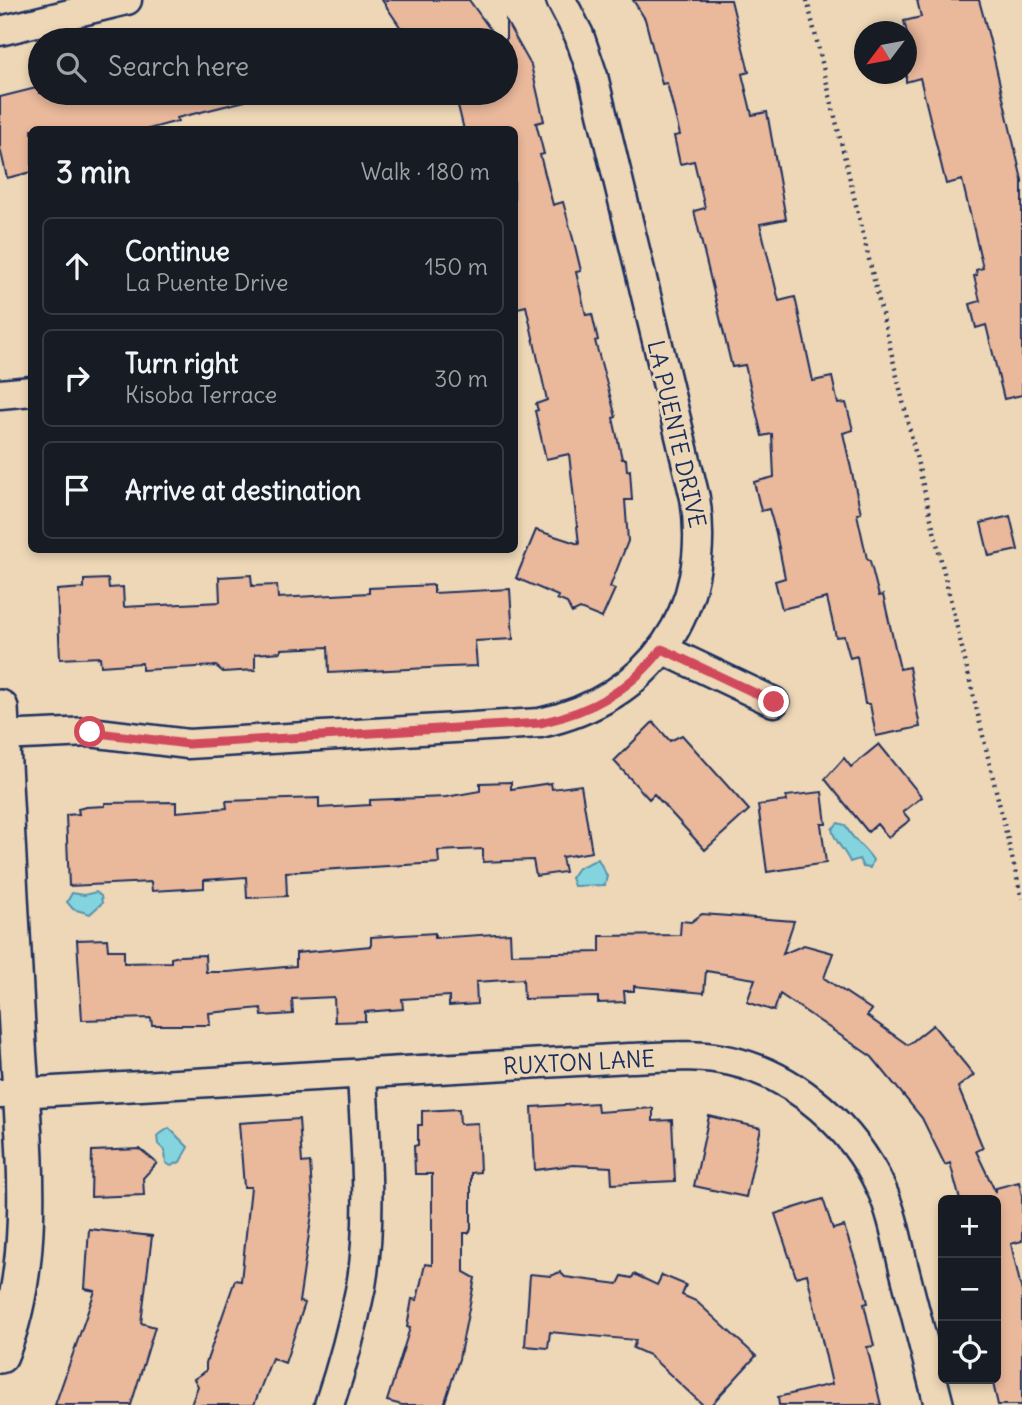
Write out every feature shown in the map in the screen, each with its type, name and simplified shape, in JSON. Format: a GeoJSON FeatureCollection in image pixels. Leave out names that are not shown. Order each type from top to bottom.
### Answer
{"type":"FeatureCollection","features":[{"type":"Feature","properties":{"kind":"street"},"geometry":{"type":"LineString","coordinates":[[0,31],[127,0]]}},
{"type":"Feature","properties":{"kind":"street","name":"LA PUENTE DRIVE"},"geometry":{"type":"LineString","coordinates":[[1,727],[90,732],[188,744],[540,723],[582,711],[609,698],[634,681],[662,649],[694,585],[699,556],[699,521],[593,76],[579,35],[561,0]]}},
{"type":"Feature","properties":{"kind":"street"},"geometry":{"type":"LineString","coordinates":[[0,394],[28,391]]}},
{"type":"Feature","properties":{"kind":"street"},"geometry":{"type":"LineString","coordinates":[[662,649],[774,702]]}},
{"type":"Feature","properties":{"kind":"street"},"geometry":{"type":"LineString","coordinates":[[0,1355],[8,1336],[22,1265],[24,1180],[10,1094],[1,727]]}},
{"type":"Feature","properties":{"kind":"street","name":"RUXTON LANE"},"geometry":{"type":"LineString","coordinates":[[10,1094],[362,1073],[706,1057],[763,1072],[791,1086],[830,1116],[845,1133],[882,1190],[939,1405]]}},
{"type":"Feature","properties":{"kind":"street"},"geometry":{"type":"LineString","coordinates":[[329,1405],[361,1286],[368,1202],[362,1073]]}},
{"type":"Feature","properties":{"kind":"path"},"geometry":{"type":"LineString","coordinates":[[807,0],[1022,899]]}},
{"type":"Feature","properties":{"kind":"water"},"geometry":{"type":"Polygon","coordinates":[[[838,823],[845,825],[870,855],[873,860],[870,868],[863,867],[859,859],[850,862],[833,834],[832,829],[838,823]]]}},
{"type":"Feature","properties":{"kind":"water"},"geometry":{"type":"Polygon","coordinates":[[[598,859],[607,876],[605,885],[574,886],[571,878],[578,868],[598,859]]]}},
{"type":"Feature","properties":{"kind":"water"},"geometry":{"type":"Polygon","coordinates":[[[96,892],[101,896],[102,903],[90,914],[73,909],[67,902],[72,893],[84,895],[96,892]]]}},
{"type":"Feature","properties":{"kind":"water"},"geometry":{"type":"Polygon","coordinates":[[[169,1128],[188,1147],[180,1162],[171,1166],[166,1163],[165,1151],[158,1144],[157,1136],[169,1128]]]}},
{"type":"Feature","properties":{"kind":"building"},"geometry":{"type":"Polygon","coordinates":[[[382,0],[469,0],[489,28],[401,28],[382,0]]]}},
{"type":"Feature","properties":{"kind":"building"},"geometry":{"type":"Polygon","coordinates":[[[633,0],[731,0],[749,72],[742,74],[752,115],[767,112],[786,219],[760,224],[779,301],[795,297],[813,381],[832,377],[838,404],[846,403],[853,430],[843,433],[861,513],[857,514],[867,559],[870,561],[879,596],[883,595],[900,669],[909,667],[920,727],[876,736],[870,704],[865,704],[857,656],[850,658],[844,636],[836,637],[827,598],[782,609],[775,581],[785,578],[776,533],[769,509],[761,511],[754,482],[774,477],[772,434],[762,436],[745,365],[732,367],[694,211],[705,208],[694,161],[680,164],[674,136],[680,135],[667,83],[662,84],[645,19],[633,0]]]}},
{"type":"Feature","properties":{"kind":"building"},"geometry":{"type":"Polygon","coordinates":[[[917,0],[979,0],[989,37],[1022,180],[1022,395],[1004,399],[986,325],[976,328],[970,304],[980,301],[974,276],[977,275],[976,270],[983,268],[962,180],[946,184],[920,78],[917,79],[917,21],[904,21],[921,17],[917,0]]]}},
{"type":"Feature","properties":{"kind":"building"},"geometry":{"type":"Polygon","coordinates":[[[518,42],[531,65],[544,121],[536,123],[544,154],[540,155],[553,205],[563,202],[581,271],[576,272],[586,315],[592,314],[598,340],[595,341],[616,417],[613,418],[622,459],[626,459],[627,471],[630,470],[632,500],[625,500],[628,541],[610,587],[615,589],[602,618],[580,609],[572,613],[567,603],[557,599],[558,596],[516,578],[536,530],[579,544],[569,454],[546,459],[535,411],[538,410],[536,404],[547,400],[526,306],[518,308],[518,126],[463,126],[458,105],[518,105],[518,42]]]}},
{"type":"Feature","properties":{"kind":"building"},"geometry":{"type":"Polygon","coordinates":[[[28,90],[28,105],[229,105],[177,118],[178,121],[160,126],[28,126],[28,173],[7,178],[0,148],[0,97],[28,90]]]}},
{"type":"Feature","properties":{"kind":"building"},"geometry":{"type":"Polygon","coordinates":[[[1010,516],[1018,550],[989,556],[981,523],[1010,516]]]}},
{"type":"Feature","properties":{"kind":"building"},"geometry":{"type":"Polygon","coordinates":[[[251,575],[252,586],[277,585],[278,598],[369,593],[369,588],[434,585],[434,593],[510,589],[513,639],[475,641],[477,666],[329,673],[328,647],[281,649],[281,652],[255,654],[255,670],[223,672],[216,666],[142,670],[142,663],[101,666],[100,657],[60,659],[57,590],[84,588],[84,580],[108,579],[109,588],[123,587],[124,607],[220,602],[219,577],[251,575]]]}},
{"type":"Feature","properties":{"kind":"building"},"geometry":{"type":"Polygon","coordinates":[[[653,722],[670,741],[682,735],[749,810],[705,850],[654,794],[649,799],[614,761],[653,722]]]}},
{"type":"Feature","properties":{"kind":"building"},"geometry":{"type":"Polygon","coordinates":[[[879,744],[922,797],[903,812],[910,820],[888,837],[877,824],[868,832],[825,779],[844,758],[851,767],[879,744]]]}},
{"type":"Feature","properties":{"kind":"building"},"geometry":{"type":"Polygon","coordinates":[[[511,782],[511,789],[551,783],[552,789],[581,785],[592,852],[562,857],[565,872],[536,876],[533,860],[483,862],[483,849],[438,851],[439,863],[286,872],[287,896],[247,898],[246,877],[204,880],[204,888],[152,891],[151,882],[69,886],[66,815],[79,814],[78,809],[86,807],[105,806],[105,803],[176,802],[176,812],[227,808],[226,801],[319,798],[319,808],[370,805],[370,800],[446,797],[480,791],[480,783],[511,782]]]}},
{"type":"Feature","properties":{"kind":"building"},"geometry":{"type":"Polygon","coordinates":[[[822,792],[826,824],[821,824],[826,863],[767,872],[758,805],[787,801],[786,796],[822,792]]]}},
{"type":"Feature","properties":{"kind":"building"},"geometry":{"type":"Polygon","coordinates":[[[702,914],[794,921],[783,954],[804,945],[833,953],[824,978],[872,1010],[867,1016],[908,1045],[933,1025],[974,1075],[958,1087],[983,1148],[976,1151],[996,1193],[996,1188],[1019,1182],[1022,1196],[1022,1241],[1011,1244],[1022,1292],[1022,1405],[998,1405],[993,1384],[1001,1384],[1001,1195],[959,1195],[950,1163],[945,1165],[922,1118],[872,1057],[780,994],[774,1011],[747,1002],[755,979],[706,971],[704,993],[634,986],[634,991],[624,991],[625,1002],[598,1003],[598,997],[524,999],[523,979],[476,982],[477,1004],[449,1006],[449,996],[402,999],[403,1009],[365,1012],[365,1021],[335,1022],[334,997],[292,999],[293,1014],[262,1016],[261,1008],[209,1013],[210,1025],[152,1025],[151,1018],[82,1020],[77,940],[107,939],[108,950],[124,950],[124,963],[171,962],[171,958],[180,956],[205,955],[206,972],[228,972],[296,966],[296,953],[371,946],[371,937],[435,933],[435,938],[510,933],[511,954],[600,952],[600,936],[680,935],[681,921],[691,922],[702,914]]]}},
{"type":"Feature","properties":{"kind":"building"},"geometry":{"type":"Polygon","coordinates":[[[597,1103],[598,1112],[653,1108],[653,1121],[672,1120],[675,1181],[612,1184],[611,1167],[573,1165],[535,1170],[532,1107],[597,1103]]]}},
{"type":"Feature","properties":{"kind":"building"},"geometry":{"type":"Polygon","coordinates":[[[459,1109],[460,1124],[478,1123],[480,1172],[471,1173],[471,1229],[469,1233],[464,1233],[464,1272],[475,1278],[459,1359],[444,1405],[402,1405],[387,1401],[410,1328],[407,1327],[412,1299],[417,1300],[425,1264],[432,1265],[432,1174],[415,1174],[414,1146],[418,1145],[418,1125],[422,1125],[422,1111],[459,1109]]]}},
{"type":"Feature","properties":{"kind":"building"},"geometry":{"type":"Polygon","coordinates":[[[709,1116],[761,1128],[746,1197],[694,1186],[709,1116]]]}},
{"type":"Feature","properties":{"kind":"building"},"geometry":{"type":"Polygon","coordinates":[[[299,1119],[302,1163],[310,1162],[313,1207],[299,1302],[305,1303],[285,1363],[272,1358],[254,1405],[191,1405],[198,1386],[194,1379],[206,1371],[206,1363],[235,1280],[241,1281],[251,1187],[244,1187],[239,1123],[299,1119]]]}},
{"type":"Feature","properties":{"kind":"building"},"geometry":{"type":"Polygon","coordinates":[[[140,1149],[157,1163],[143,1178],[144,1195],[91,1197],[92,1151],[140,1149]]]}},
{"type":"Feature","properties":{"kind":"building"},"geometry":{"type":"Polygon","coordinates":[[[823,1199],[833,1229],[844,1226],[865,1290],[868,1303],[864,1304],[874,1346],[867,1347],[881,1405],[779,1405],[778,1397],[832,1384],[807,1274],[796,1277],[775,1214],[823,1199]]]}},
{"type":"Feature","properties":{"kind":"building"},"geometry":{"type":"Polygon","coordinates":[[[89,1229],[152,1236],[141,1323],[155,1327],[131,1405],[55,1405],[95,1291],[85,1289],[89,1229]]]}},
{"type":"Feature","properties":{"kind":"building"},"geometry":{"type":"Polygon","coordinates":[[[560,1272],[565,1277],[618,1284],[622,1276],[632,1278],[634,1274],[657,1285],[662,1275],[686,1285],[682,1295],[696,1301],[756,1356],[711,1405],[703,1405],[649,1355],[633,1348],[636,1340],[550,1332],[548,1348],[525,1346],[530,1274],[551,1276],[560,1272]]]}},
{"type":"Feature","properties":{"kind":"route"},"geometry":{"type":"LineString","coordinates":[[90,732],[188,744],[540,723],[582,711],[609,698],[634,681],[662,649],[774,702]]}}]}
